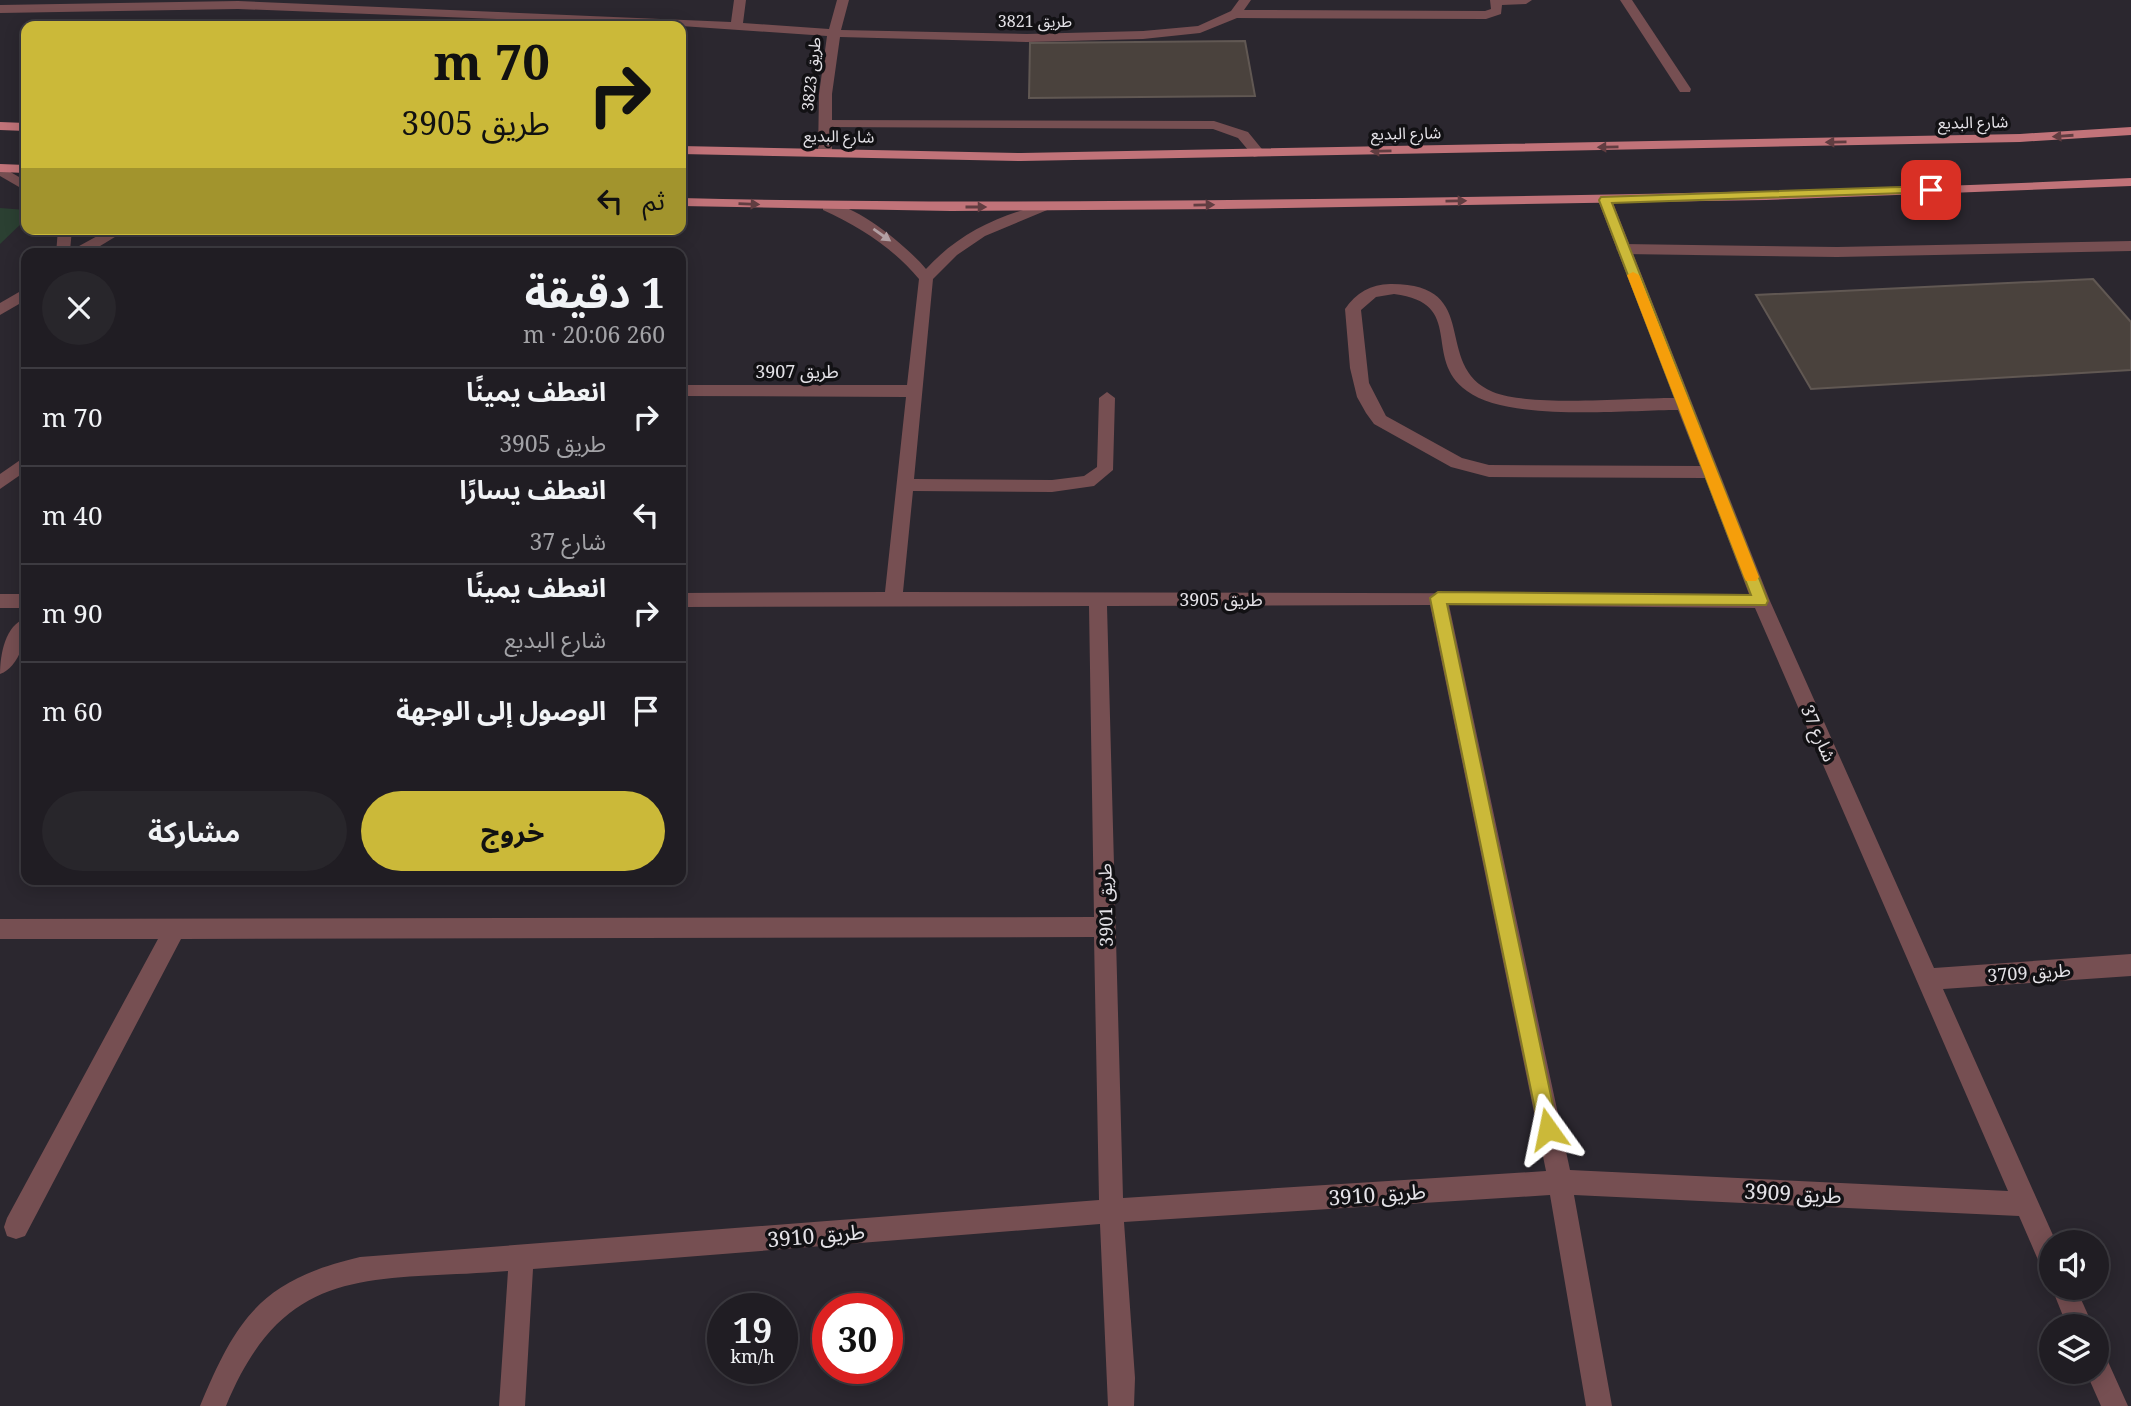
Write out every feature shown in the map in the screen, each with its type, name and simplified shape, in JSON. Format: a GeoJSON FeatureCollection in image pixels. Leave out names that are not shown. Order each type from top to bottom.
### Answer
{"type":"FeatureCollection","features":[{"type":"Feature","properties":{"kind":"main road"},"geometry":{"type":"LineString","coordinates":[[0,126],[21,127]]}},
{"type":"Feature","properties":{"kind":"main road","name":"شارع البديع"},"geometry":{"type":"LineString","coordinates":[[686,150],[1021,157],[1259,154],[2020,138],[2131,131]]}},
{"type":"Feature","properties":{"kind":"main road"},"geometry":{"type":"LineString","coordinates":[[0,169],[21,169]]}},
{"type":"Feature","properties":{"kind":"main road"},"geometry":{"type":"LineString","coordinates":[[686,202],[828,207],[1045,208],[1605,200],[2131,183]]}},
{"type":"Feature","properties":{"kind":"street"},"geometry":{"type":"LineString","coordinates":[[401,12],[409,0]]}},
{"type":"Feature","properties":{"kind":"street"},"geometry":{"type":"LineString","coordinates":[[737,26],[740,0]]}},
{"type":"Feature","properties":{"kind":"street","name":"طريق 3823"},"geometry":{"type":"LineString","coordinates":[[825,153],[824,85],[832,33],[843,0]]}},
{"type":"Feature","properties":{"kind":"street"},"geometry":{"type":"LineString","coordinates":[[1235,15],[1245,0]]}},
{"type":"Feature","properties":{"kind":"street"},"geometry":{"type":"LineString","coordinates":[[1235,15],[1486,15],[1497,11],[1496,1],[1526,0]]}},
{"type":"Feature","properties":{"kind":"street"},"geometry":{"type":"LineString","coordinates":[[1626,0],[1685,89]]}},
{"type":"Feature","properties":{"kind":"street","name":"طريق 3821"},"geometry":{"type":"LineString","coordinates":[[0,9],[240,3],[617,21]]}},
{"type":"Feature","properties":{"kind":"street","name":"طريق 3821"},"geometry":{"type":"LineString","coordinates":[[686,24],[832,33],[1027,38],[1143,36],[1200,29],[1235,15]]}},
{"type":"Feature","properties":{"kind":"street"},"geometry":{"type":"LineString","coordinates":[[824,123],[1214,125],[1243,135],[1259,154]]}},
{"type":"Feature","properties":{"kind":"street"},"geometry":{"type":"LineString","coordinates":[[0,169],[21,184]]}},
{"type":"Feature","properties":{"kind":"street","name":"شارع 37"},"geometry":{"type":"LineString","coordinates":[[1605,200],[1760,601],[2039,1233]]}},
{"type":"Feature","properties":{"kind":"street"},"geometry":{"type":"LineString","coordinates":[[828,207],[885,237],[912,260],[926,278]]}},
{"type":"Feature","properties":{"kind":"street"},"geometry":{"type":"LineString","coordinates":[[893,600],[926,278],[956,246],[975,233],[1020,214],[1045,208]]}},
{"type":"Feature","properties":{"kind":"street"},"geometry":{"type":"LineString","coordinates":[[87,248],[110,235]]}},
{"type":"Feature","properties":{"kind":"street"},"geometry":{"type":"LineString","coordinates":[[1623,249],[1838,252],[2131,246]]}},
{"type":"Feature","properties":{"kind":"street"},"geometry":{"type":"LineString","coordinates":[[1682,404],[1518,404],[1496,399],[1476,389],[1461,376],[1455,362],[1447,322],[1441,309],[1429,298],[1392,289],[1374,291],[1360,298],[1353,309],[1362,389],[1371,411],[1380,420],[1457,463],[1489,471],[1709,472]]}},
{"type":"Feature","properties":{"kind":"street"},"geometry":{"type":"LineString","coordinates":[[0,310],[21,296]]}},
{"type":"Feature","properties":{"kind":"street","name":"طريق 3907"},"geometry":{"type":"LineString","coordinates":[[686,391],[914,391]]}},
{"type":"Feature","properties":{"kind":"street"},"geometry":{"type":"LineString","coordinates":[[904,485],[1052,486],[1088,482],[1105,470],[1107,398]]}},
{"type":"Feature","properties":{"kind":"street"},"geometry":{"type":"LineString","coordinates":[[0,483],[21,466]]}},
{"type":"Feature","properties":{"kind":"street"},"geometry":{"type":"LineString","coordinates":[[1438,598],[1560,1182],[1599,1406]]}},
{"type":"Feature","properties":{"kind":"street","name":"طريق 3905"},"geometry":{"type":"LineString","coordinates":[[686,600],[1438,598],[1760,601]]}},
{"type":"Feature","properties":{"kind":"street","name":"طريق 3901"},"geometry":{"type":"LineString","coordinates":[[1098,599],[1111,1211]]}},
{"type":"Feature","properties":{"kind":"street"},"geometry":{"type":"LineString","coordinates":[[0,601],[21,601]]}},
{"type":"Feature","properties":{"kind":"street"},"geometry":{"type":"LineString","coordinates":[[0,666],[21,633]]}},
{"type":"Feature","properties":{"kind":"street"},"geometry":{"type":"LineString","coordinates":[[0,929],[1105,927]]}},
{"type":"Feature","properties":{"kind":"street"},"geometry":{"type":"LineString","coordinates":[[16,1227],[175,929]]}},
{"type":"Feature","properties":{"kind":"street","name":"طريق 3709"},"geometry":{"type":"LineString","coordinates":[[1927,979],[2131,965]]}},
{"type":"Feature","properties":{"kind":"street","name":"طريق 3909"},"geometry":{"type":"LineString","coordinates":[[1560,1182],[2026,1204]]}},
{"type":"Feature","properties":{"kind":"street","name":"طريق 3910"},"geometry":{"type":"LineString","coordinates":[[213,1406],[230,1362],[256,1324],[288,1295],[324,1277],[360,1270],[1111,1211],[1560,1182]]}},
{"type":"Feature","properties":{"kind":"street"},"geometry":{"type":"LineString","coordinates":[[1111,1211],[1122,1378],[1121,1406]]}},
{"type":"Feature","properties":{"kind":"street"},"geometry":{"type":"LineString","coordinates":[[512,1406],[521,1258]]}},
{"type":"Feature","properties":{"kind":"street"},"geometry":{"type":"LineString","coordinates":[[2105,1384],[2115,1406]]}},
{"type":"Feature","properties":{"kind":"green space"},"geometry":{"type":"Polygon","coordinates":[[[0,208],[21,210],[21,224],[0,244],[0,208]]]}},
{"type":"Feature","properties":{"kind":"building"},"geometry":{"type":"Polygon","coordinates":[[[1245,41],[1255,96],[1029,98],[1030,43],[1245,41]]]}},
{"type":"Feature","properties":{"kind":"building"},"geometry":{"type":"Polygon","coordinates":[[[2093,279],[2131,322],[2131,370],[1811,389],[1756,295],[2093,279]]]}},
{"type":"Feature","properties":{"kind":"slow traffic"},"geometry":{"type":"LineString","coordinates":[[1633,275],[1751,577]]}},
{"type":"Feature","properties":{"kind":"route"},"geometry":{"type":"LineString","coordinates":[[1548,1129],[1438,598],[1760,601],[1605,200],[1931,190]]}}]}
